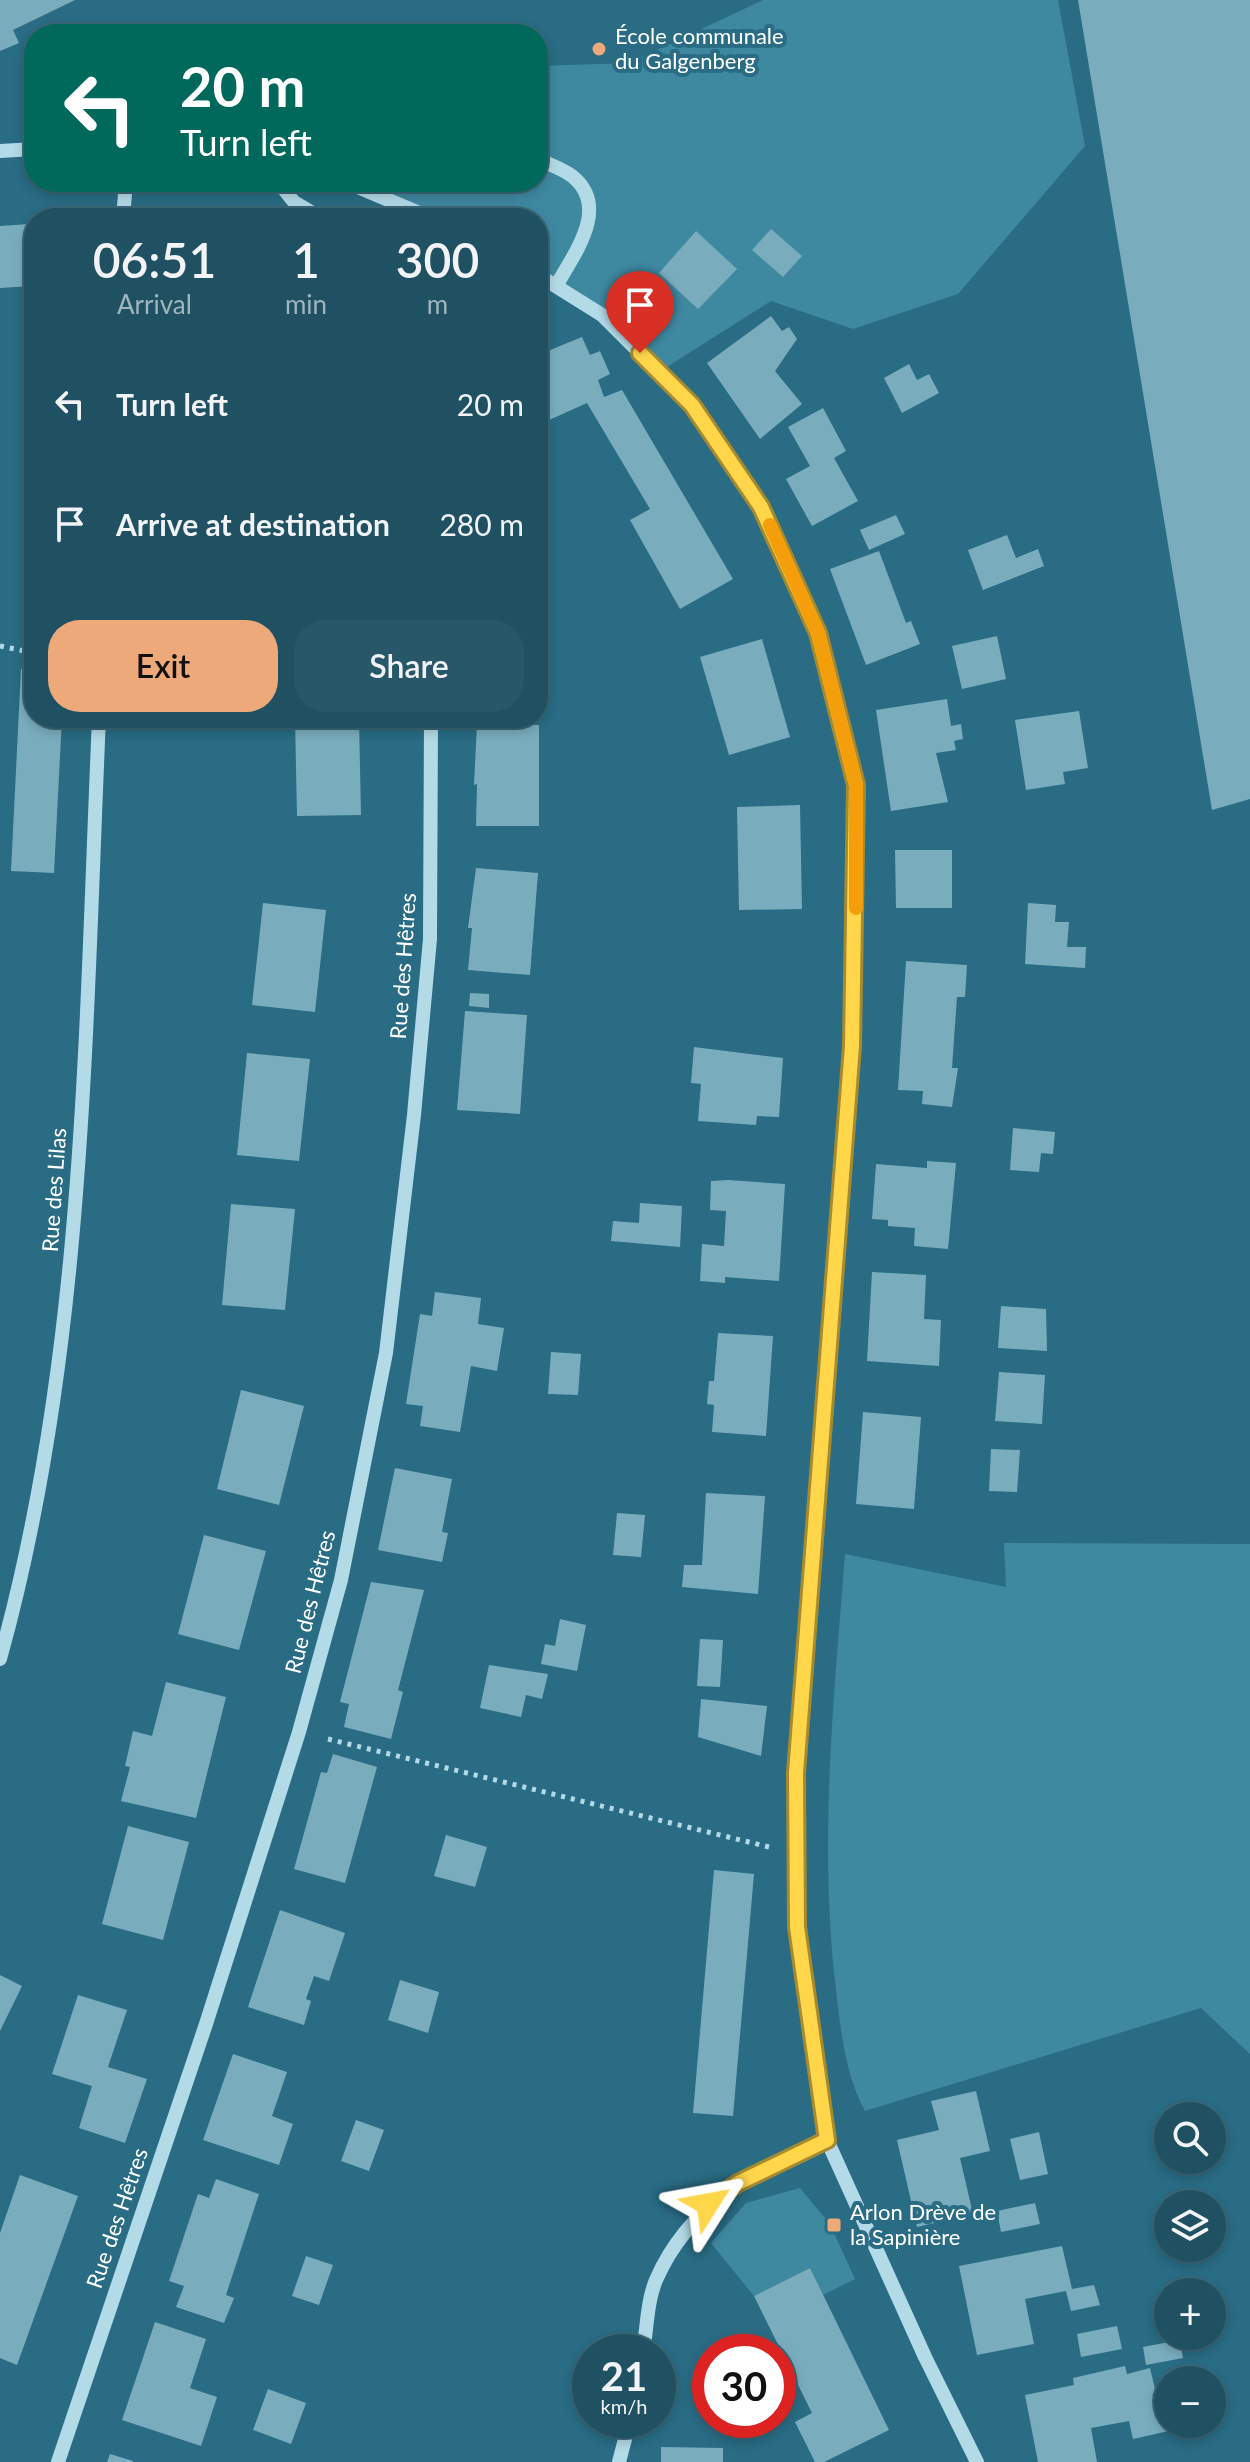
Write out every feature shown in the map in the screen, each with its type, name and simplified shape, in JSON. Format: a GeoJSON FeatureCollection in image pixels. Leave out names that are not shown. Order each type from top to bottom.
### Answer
{"type":"FeatureCollection","features":[{"type":"Feature","properties":{"kind":"street"},"geometry":{"type":"LineString","coordinates":[[0,151],[24,150]]}},
{"type":"Feature","properties":{"kind":"street"},"geometry":{"type":"LineString","coordinates":[[548,164],[572,176],[590,199],[588,227],[556,286]]}},
{"type":"Feature","properties":{"kind":"street"},"geometry":{"type":"LineString","coordinates":[[286,192],[304,208]]}},
{"type":"Feature","properties":{"kind":"street"},"geometry":{"type":"LineString","coordinates":[[382,192],[412,208]]}},
{"type":"Feature","properties":{"kind":"street"},"geometry":{"type":"LineString","coordinates":[[548,281],[602,315],[692,405],[761,507],[818,633],[856,785],[852,1046],[796,1773],[797,1927],[827,2140],[925,2357],[977,2462]]}},
{"type":"Feature","properties":{"kind":"street","name":"Rue des Lilas"},"geometry":{"type":"LineString","coordinates":[[0,1659],[32,1524],[69,1289],[80,1149],[99,728]]}},
{"type":"Feature","properties":{"kind":"street","name":"Rue des Hêtres"},"geometry":{"type":"LineString","coordinates":[[58,2462],[206,2024],[299,1732],[341,1580],[386,1353],[430,939],[431,728]]}},
{"type":"Feature","properties":{"kind":"street"},"geometry":{"type":"LineString","coordinates":[[646,2334],[655,2282],[671,2252],[708,2204],[738,2183],[827,2140]]}},
{"type":"Feature","properties":{"kind":"street"},"geometry":{"type":"LineString","coordinates":[[619,2462],[625,2438]]}},
{"type":"Feature","properties":{"kind":"path"},"geometry":{"type":"LineString","coordinates":[[0,646],[24,651]]}},
{"type":"Feature","properties":{"kind":"path"},"geometry":{"type":"LineString","coordinates":[[299,1732],[798,1854]]}},
{"type":"Feature","properties":{"kind":"shaded area"},"geometry":{"type":"Polygon","coordinates":[[[763,0],[1058,0],[1085,146],[958,294],[853,329],[771,301],[659,372],[602,315],[548,281],[548,208],[407,208],[370,192],[548,192],[548,66],[629,63],[763,0]]]}},
{"type":"Feature","properties":{"kind":"shaded area"},"geometry":{"type":"Polygon","coordinates":[[[1004,1543],[1250,1544],[1250,2054],[1201,2008],[865,2111],[852,2081],[841,2031],[828,1874],[830,1767],[845,1554],[1006,1587],[1004,1543]]]}},
{"type":"Feature","properties":{"kind":"shaded area"},"geometry":{"type":"Polygon","coordinates":[[[800,2188],[830,2224],[855,2279],[823,2295],[810,2268],[754,2296],[711,2243],[746,2203],[800,2188]]]}},
{"type":"Feature","properties":{"kind":"building"},"geometry":{"type":"Polygon","coordinates":[[[0,0],[75,0],[13,30],[19,43],[0,51],[0,0]]]}},
{"type":"Feature","properties":{"kind":"building"},"geometry":{"type":"Polygon","coordinates":[[[1078,0],[1250,0],[1250,799],[1212,810],[1078,0]]]}},
{"type":"Feature","properties":{"kind":"building"},"geometry":{"type":"Polygon","coordinates":[[[24,224],[24,286],[0,288],[0,226],[24,224]]]}},
{"type":"Feature","properties":{"kind":"building"},"geometry":{"type":"Polygon","coordinates":[[[771,229],[802,256],[783,277],[752,250],[771,229]]]}},
{"type":"Feature","properties":{"kind":"building"},"geometry":{"type":"Polygon","coordinates":[[[696,231],[737,269],[698,309],[659,273],[696,231]]]}},
{"type":"Feature","properties":{"kind":"building"},"geometry":{"type":"Polygon","coordinates":[[[771,316],[782,331],[789,327],[797,339],[775,371],[802,404],[760,439],[707,363],[771,316]]]}},
{"type":"Feature","properties":{"kind":"building"},"geometry":{"type":"Polygon","coordinates":[[[582,337],[590,355],[600,351],[610,374],[598,380],[604,397],[622,390],[733,579],[680,609],[630,520],[650,509],[587,403],[548,421],[548,351],[582,337]]]}},
{"type":"Feature","properties":{"kind":"building"},"geometry":{"type":"Polygon","coordinates":[[[909,364],[917,380],[929,374],[939,393],[902,413],[884,378],[909,364]]]}},
{"type":"Feature","properties":{"kind":"building"},"geometry":{"type":"Polygon","coordinates":[[[823,408],[846,451],[834,458],[858,501],[812,526],[786,479],[810,466],[788,427],[823,408]]]}},
{"type":"Feature","properties":{"kind":"building"},"geometry":{"type":"Polygon","coordinates":[[[896,515],[905,534],[869,550],[860,530],[896,515]]]}},
{"type":"Feature","properties":{"kind":"building"},"geometry":{"type":"Polygon","coordinates":[[[1007,535],[1016,558],[1038,549],[1044,566],[983,590],[968,550],[1007,535]]]}},
{"type":"Feature","properties":{"kind":"building"},"geometry":{"type":"Polygon","coordinates":[[[879,551],[906,623],[911,621],[920,644],[866,665],[830,569],[879,551]]]}},
{"type":"Feature","properties":{"kind":"building"},"geometry":{"type":"Polygon","coordinates":[[[997,636],[1006,679],[962,689],[952,646],[997,636]]]}},
{"type":"Feature","properties":{"kind":"building"},"geometry":{"type":"Polygon","coordinates":[[[762,639],[790,737],[729,755],[700,657],[762,639]]]}},
{"type":"Feature","properties":{"kind":"building"},"geometry":{"type":"Polygon","coordinates":[[[21,669],[24,669],[24,728],[61,728],[54,873],[11,871],[21,669]]]}},
{"type":"Feature","properties":{"kind":"building"},"geometry":{"type":"Polygon","coordinates":[[[947,699],[951,726],[961,724],[963,739],[954,741],[956,750],[936,753],[948,802],[891,811],[876,710],[947,699]]]}},
{"type":"Feature","properties":{"kind":"building"},"geometry":{"type":"Polygon","coordinates":[[[1079,711],[1088,768],[1063,772],[1065,784],[1026,790],[1015,720],[1079,711]]]}},
{"type":"Feature","properties":{"kind":"building"},"geometry":{"type":"Polygon","coordinates":[[[295,728],[359,728],[361,815],[297,816],[295,728]]]}},
{"type":"Feature","properties":{"kind":"building"},"geometry":{"type":"Polygon","coordinates":[[[477,728],[539,728],[539,826],[476,826],[477,784],[474,785],[477,728]]]}},
{"type":"Feature","properties":{"kind":"building"},"geometry":{"type":"Polygon","coordinates":[[[800,805],[802,909],[739,910],[737,807],[800,805]]]}},
{"type":"Feature","properties":{"kind":"building"},"geometry":{"type":"Polygon","coordinates":[[[895,850],[952,850],[952,908],[896,908],[895,850]]]}},
{"type":"Feature","properties":{"kind":"building"},"geometry":{"type":"Polygon","coordinates":[[[476,868],[538,873],[530,975],[468,970],[472,928],[468,928],[476,868]]]}},
{"type":"Feature","properties":{"kind":"building"},"geometry":{"type":"Polygon","coordinates":[[[263,903],[326,910],[315,1012],[252,1005],[263,903]]]}},
{"type":"Feature","properties":{"kind":"building"},"geometry":{"type":"Polygon","coordinates":[[[1028,903],[1056,905],[1055,922],[1069,922],[1067,947],[1086,947],[1085,968],[1025,964],[1028,903]]]}},
{"type":"Feature","properties":{"kind":"building"},"geometry":{"type":"Polygon","coordinates":[[[906,961],[967,965],[965,997],[957,997],[952,1068],[958,1068],[952,1107],[922,1104],[923,1091],[898,1090],[906,961]]]}},
{"type":"Feature","properties":{"kind":"building"},"geometry":{"type":"Polygon","coordinates":[[[470,993],[489,994],[489,1008],[469,1006],[470,993]]]}},
{"type":"Feature","properties":{"kind":"building"},"geometry":{"type":"Polygon","coordinates":[[[465,1011],[527,1015],[520,1114],[457,1110],[465,1011]]]}},
{"type":"Feature","properties":{"kind":"building"},"geometry":{"type":"Polygon","coordinates":[[[694,1047],[783,1058],[779,1117],[757,1116],[756,1125],[698,1121],[701,1084],[691,1083],[694,1047]]]}},
{"type":"Feature","properties":{"kind":"building"},"geometry":{"type":"Polygon","coordinates":[[[247,1053],[310,1059],[299,1161],[237,1155],[247,1053]]]}},
{"type":"Feature","properties":{"kind":"building"},"geometry":{"type":"Polygon","coordinates":[[[1013,1128],[1055,1132],[1053,1154],[1041,1153],[1039,1172],[1010,1170],[1013,1128]]]}},
{"type":"Feature","properties":{"kind":"building"},"geometry":{"type":"Polygon","coordinates":[[[927,1161],[956,1163],[948,1249],[914,1246],[915,1228],[888,1226],[888,1220],[872,1219],[876,1164],[927,1168],[927,1161]]]}},
{"type":"Feature","properties":{"kind":"building"},"geometry":{"type":"Polygon","coordinates":[[[711,1181],[785,1184],[779,1281],[725,1277],[725,1283],[700,1281],[702,1244],[724,1246],[726,1211],[710,1210],[711,1181]]]}},
{"type":"Feature","properties":{"kind":"building"},"geometry":{"type":"Polygon","coordinates":[[[640,1203],[682,1206],[680,1247],[611,1241],[613,1221],[639,1223],[640,1203]]]}},
{"type":"Feature","properties":{"kind":"building"},"geometry":{"type":"Polygon","coordinates":[[[231,1204],[295,1209],[285,1310],[222,1305],[231,1204]]]}},
{"type":"Feature","properties":{"kind":"building"},"geometry":{"type":"Polygon","coordinates":[[[872,1272],[926,1275],[924,1319],[941,1320],[939,1366],[867,1361],[872,1272]]]}},
{"type":"Feature","properties":{"kind":"building"},"geometry":{"type":"Polygon","coordinates":[[[435,1292],[481,1298],[478,1324],[504,1328],[497,1371],[471,1366],[460,1432],[420,1426],[423,1406],[406,1404],[420,1314],[432,1316],[435,1292]]]}},
{"type":"Feature","properties":{"kind":"building"},"geometry":{"type":"Polygon","coordinates":[[[1001,1306],[1046,1309],[1047,1351],[998,1348],[1001,1306]]]}},
{"type":"Feature","properties":{"kind":"building"},"geometry":{"type":"Polygon","coordinates":[[[718,1333],[773,1336],[766,1436],[712,1432],[714,1405],[707,1404],[709,1381],[714,1381],[718,1333]]]}},
{"type":"Feature","properties":{"kind":"building"},"geometry":{"type":"Polygon","coordinates":[[[551,1352],[581,1354],[578,1395],[548,1394],[551,1352]]]}},
{"type":"Feature","properties":{"kind":"building"},"geometry":{"type":"Polygon","coordinates":[[[999,1372],[1045,1375],[1042,1424],[995,1421],[999,1372]]]}},
{"type":"Feature","properties":{"kind":"building"},"geometry":{"type":"Polygon","coordinates":[[[241,1390],[304,1406],[279,1505],[217,1489],[241,1390]]]}},
{"type":"Feature","properties":{"kind":"building"},"geometry":{"type":"Polygon","coordinates":[[[863,1412],[921,1417],[914,1509],[856,1504],[863,1412]]]}},
{"type":"Feature","properties":{"kind":"building"},"geometry":{"type":"Polygon","coordinates":[[[991,1449],[1020,1450],[1017,1492],[989,1491],[991,1449]]]}},
{"type":"Feature","properties":{"kind":"building"},"geometry":{"type":"Polygon","coordinates":[[[395,1468],[452,1479],[442,1532],[448,1533],[442,1562],[378,1550],[395,1468]]]}},
{"type":"Feature","properties":{"kind":"building"},"geometry":{"type":"Polygon","coordinates":[[[706,1493],[765,1496],[758,1594],[682,1587],[684,1565],[702,1565],[706,1493]]]}},
{"type":"Feature","properties":{"kind":"building"},"geometry":{"type":"Polygon","coordinates":[[[617,1513],[645,1515],[641,1557],[613,1555],[617,1513]]]}},
{"type":"Feature","properties":{"kind":"building"},"geometry":{"type":"Polygon","coordinates":[[[204,1535],[266,1551],[239,1650],[178,1634],[204,1535]]]}},
{"type":"Feature","properties":{"kind":"building"},"geometry":{"type":"Polygon","coordinates":[[[371,1582],[424,1590],[398,1690],[403,1692],[391,1739],[344,1727],[349,1704],[340,1702],[371,1582]]]}},
{"type":"Feature","properties":{"kind":"building"},"geometry":{"type":"Polygon","coordinates":[[[560,1619],[586,1625],[577,1671],[541,1664],[545,1644],[555,1646],[560,1619]]]}},
{"type":"Feature","properties":{"kind":"building"},"geometry":{"type":"Polygon","coordinates":[[[700,1639],[723,1640],[720,1687],[697,1686],[700,1639]]]}},
{"type":"Feature","properties":{"kind":"building"},"geometry":{"type":"Polygon","coordinates":[[[489,1665],[548,1674],[542,1699],[526,1695],[521,1717],[480,1708],[489,1665]]]}},
{"type":"Feature","properties":{"kind":"building"},"geometry":{"type":"Polygon","coordinates":[[[166,1682],[226,1697],[196,1818],[121,1801],[130,1767],[125,1766],[133,1731],[152,1736],[166,1682]]]}},
{"type":"Feature","properties":{"kind":"building"},"geometry":{"type":"Polygon","coordinates":[[[701,1699],[767,1706],[761,1756],[698,1737],[701,1699]]]}},
{"type":"Feature","properties":{"kind":"building"},"geometry":{"type":"Polygon","coordinates":[[[333,1754],[377,1767],[345,1883],[294,1869],[321,1772],[327,1773],[333,1754]]]}},
{"type":"Feature","properties":{"kind":"building"},"geometry":{"type":"Polygon","coordinates":[[[128,1826],[189,1842],[163,1940],[102,1924],[128,1826]]]}},
{"type":"Feature","properties":{"kind":"building"},"geometry":{"type":"Polygon","coordinates":[[[446,1835],[487,1847],[475,1887],[434,1876],[446,1835]]]}},
{"type":"Feature","properties":{"kind":"building"},"geometry":{"type":"Polygon","coordinates":[[[714,1870],[754,1874],[733,2116],[693,2113],[714,1870]]]}},
{"type":"Feature","properties":{"kind":"building"},"geometry":{"type":"Polygon","coordinates":[[[280,1910],[345,1933],[329,1981],[314,1976],[306,1999],[311,2001],[304,2025],[248,2007],[280,1910]]]}},
{"type":"Feature","properties":{"kind":"building"},"geometry":{"type":"Polygon","coordinates":[[[0,1975],[22,1986],[0,2031],[0,1975]]]}},
{"type":"Feature","properties":{"kind":"building"},"geometry":{"type":"Polygon","coordinates":[[[400,1980],[439,1992],[428,2033],[388,2020],[400,1980]]]}},
{"type":"Feature","properties":{"kind":"building"},"geometry":{"type":"Polygon","coordinates":[[[78,1995],[127,2010],[108,2067],[147,2079],[125,2143],[79,2128],[92,2086],[52,2074],[78,1995]]]}},
{"type":"Feature","properties":{"kind":"building"},"geometry":{"type":"Polygon","coordinates":[[[233,2054],[287,2072],[272,2116],[293,2124],[279,2165],[203,2140],[233,2054]]]}},
{"type":"Feature","properties":{"kind":"building"},"geometry":{"type":"Polygon","coordinates":[[[976,2091],[990,2151],[960,2158],[973,2214],[917,2227],[897,2140],[939,2130],[931,2101],[976,2091]]]}},
{"type":"Feature","properties":{"kind":"building"},"geometry":{"type":"Polygon","coordinates":[[[356,2120],[384,2130],[369,2171],[341,2161],[356,2120]]]}},
{"type":"Feature","properties":{"kind":"building"},"geometry":{"type":"Polygon","coordinates":[[[1039,2132],[1048,2174],[1020,2180],[1010,2139],[1039,2132]]]}},
{"type":"Feature","properties":{"kind":"building"},"geometry":{"type":"Polygon","coordinates":[[[20,2175],[78,2196],[17,2365],[0,2358],[0,2233],[20,2175]]]}},
{"type":"Feature","properties":{"kind":"building"},"geometry":{"type":"Polygon","coordinates":[[[216,2179],[259,2194],[226,2295],[234,2298],[224,2323],[176,2307],[184,2286],[169,2281],[198,2194],[209,2198],[216,2179]]]}},
{"type":"Feature","properties":{"kind":"building"},"geometry":{"type":"Polygon","coordinates":[[[1035,2203],[1040,2224],[1001,2232],[997,2211],[1035,2203]]]}},
{"type":"Feature","properties":{"kind":"building"},"geometry":{"type":"Polygon","coordinates":[[[1062,2246],[1072,2289],[1094,2285],[1100,2305],[1071,2311],[1066,2291],[1025,2299],[1034,2344],[977,2355],[959,2266],[1062,2246]]]}},
{"type":"Feature","properties":{"kind":"building"},"geometry":{"type":"Polygon","coordinates":[[[306,2256],[333,2265],[319,2305],[292,2296],[306,2256]]]}},
{"type":"Feature","properties":{"kind":"building"},"geometry":{"type":"Polygon","coordinates":[[[810,2268],[889,2430],[824,2462],[815,2462],[796,2424],[812,2413],[796,2381],[796,2334],[773,2334],[754,2296],[810,2268]]]}},
{"type":"Feature","properties":{"kind":"building"},"geometry":{"type":"Polygon","coordinates":[[[155,2322],[206,2339],[190,2388],[217,2397],[201,2446],[122,2420],[155,2322]]]}},
{"type":"Feature","properties":{"kind":"building"},"geometry":{"type":"Polygon","coordinates":[[[1117,2326],[1122,2349],[1081,2357],[1077,2334],[1117,2326]]]}},
{"type":"Feature","properties":{"kind":"building"},"geometry":{"type":"Polygon","coordinates":[[[1154,2345],[1154,2350],[1182,2350],[1183,2358],[1146,2365],[1143,2347],[1154,2345]]]}},
{"type":"Feature","properties":{"kind":"building"},"geometry":{"type":"Polygon","coordinates":[[[1125,2366],[1127,2374],[1150,2368],[1154,2385],[1154,2434],[1133,2439],[1129,2421],[1091,2428],[1097,2462],[1038,2462],[1025,2395],[1074,2385],[1073,2378],[1125,2366]]]}},
{"type":"Feature","properties":{"kind":"building"},"geometry":{"type":"Polygon","coordinates":[[[268,2389],[306,2403],[291,2444],[253,2430],[268,2389]]]}},
{"type":"Feature","properties":{"kind":"building"},"geometry":{"type":"Polygon","coordinates":[[[661,2447],[723,2448],[723,2462],[661,2462],[661,2447]]]}},
{"type":"Feature","properties":{"kind":"building"},"geometry":{"type":"Polygon","coordinates":[[[110,2454],[133,2461],[133,2462],[107,2462],[110,2454]]]}},
{"type":"Feature","properties":{"kind":"slow traffic"},"geometry":{"type":"LineString","coordinates":[[770,525],[818,633],[856,785],[856,908]]}},
{"type":"Feature","properties":{"kind":"place","name":"École communale du Galgenberg"},"geometry":{"type":"Point","coordinates":[599,49]}},
{"type":"Feature","properties":{"kind":"place","name":"Arlon Drève de la Sapinière"},"geometry":{"type":"Point","coordinates":[834,2225]}},
{"type":"Feature","properties":{"kind":"route"},"geometry":{"type":"LineString","coordinates":[[640,353],[692,405],[761,507],[818,633],[856,785],[852,1046],[796,1773],[797,1927],[827,2140],[738,2183],[708,2204]]}}]}
